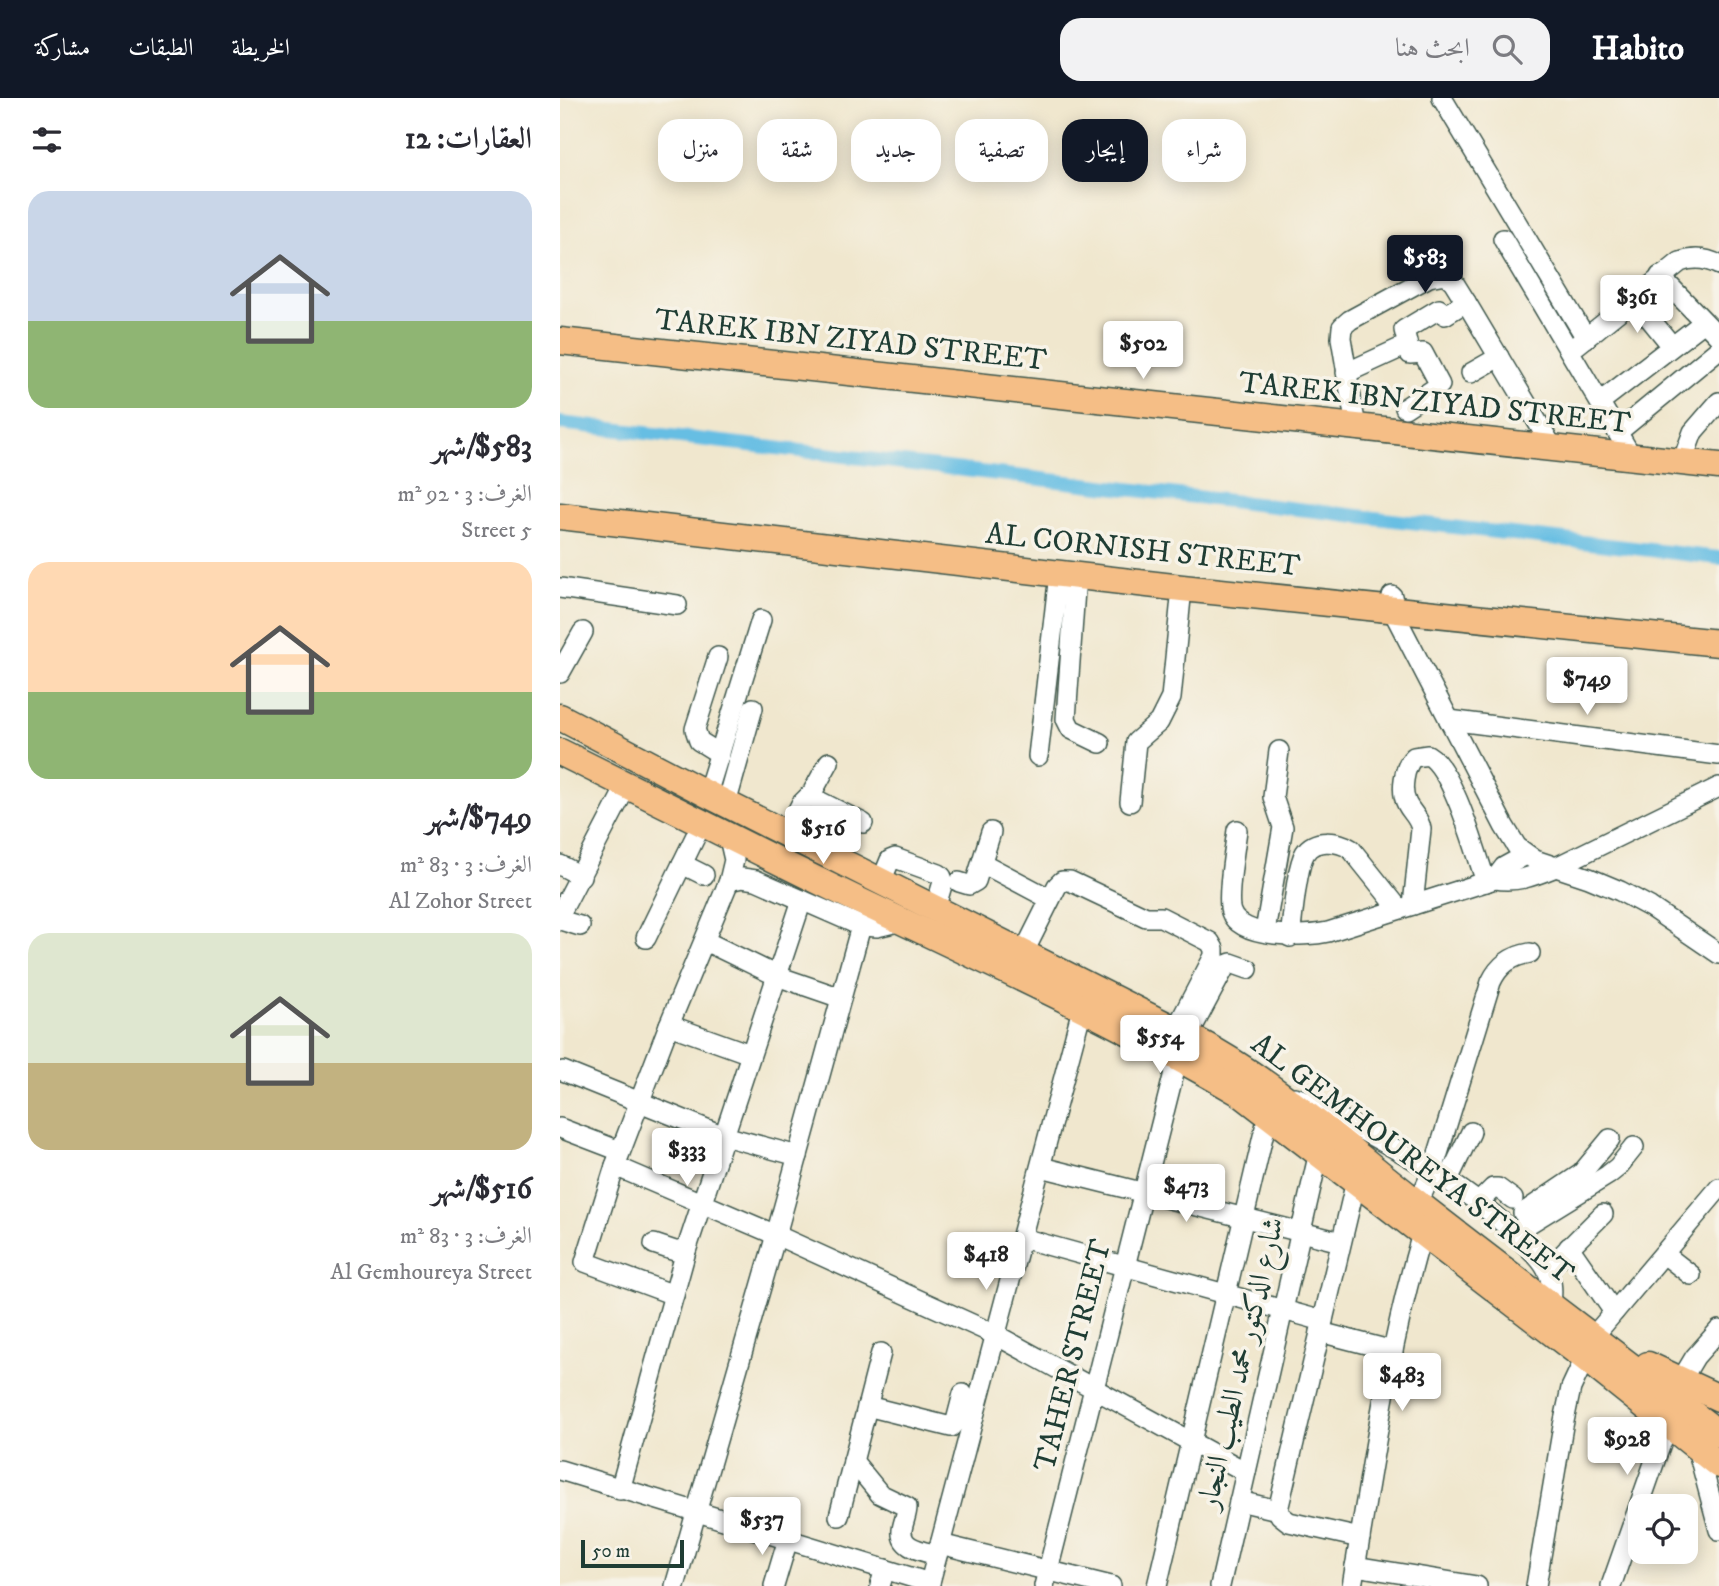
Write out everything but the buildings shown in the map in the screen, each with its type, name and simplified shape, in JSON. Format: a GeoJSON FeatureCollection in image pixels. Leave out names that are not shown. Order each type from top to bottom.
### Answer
{"type":"FeatureCollection","features":[{"type":"Feature","properties":{"kind":"main road","name":"TAREK IBN ZIYAD STREET"},"geometry":{"type":"LineString","coordinates":[[560,341],[1719,467]]}},
{"type":"Feature","properties":{"kind":"main road","name":"AL CORNISH STREET"},"geometry":{"type":"LineString","coordinates":[[560,502],[1719,643]]}},
{"type":"Feature","properties":{"kind":"main road","name":"AL CORNISH STREET"},"geometry":{"type":"LineString","coordinates":[[560,516],[1182,588],[1393,602],[1719,629]]}},
{"type":"Feature","properties":{"kind":"main road","name":"AL GEMHOUREYA STREET"},"geometry":{"type":"LineString","coordinates":[[560,717],[717,799],[1024,952],[1180,1041],[1240,1093],[1360,1143],[1418,1203],[1545,1314]]}},
{"type":"Feature","properties":{"kind":"main road","name":"AL GEMHOUREYA STREET"},"geometry":{"type":"LineString","coordinates":[[560,752],[793,869],[811,891],[902,921],[1083,1009],[1180,1041]]}},
{"type":"Feature","properties":{"kind":"main road"},"geometry":{"type":"LineString","coordinates":[[793,869],[801,856],[795,838]]}},
{"type":"Feature","properties":{"kind":"main road"},"geometry":{"type":"LineString","coordinates":[[811,891],[823,868],[833,857]]}},
{"type":"Feature","properties":{"kind":"main road","name":"AL GEMHOUREYA STREET"},"geometry":{"type":"LineString","coordinates":[[1276,1106],[1319,1152],[1422,1234],[1675,1402],[1708,1441],[1719,1465]]}},
{"type":"Feature","properties":{"kind":"main road"},"geometry":{"type":"LineString","coordinates":[[1593,1346],[1675,1402],[1719,1398]]}},
{"type":"Feature","properties":{"kind":"street"},"geometry":{"type":"LineString","coordinates":[[1442,98],[1586,338]]}},
{"type":"Feature","properties":{"kind":"street"},"geometry":{"type":"LineString","coordinates":[[1503,239],[1632,457]]}},
{"type":"Feature","properties":{"kind":"street"},"geometry":{"type":"LineString","coordinates":[[1570,351],[1680,262],[1701,258],[1719,265]]}},
{"type":"Feature","properties":{"kind":"street"},"geometry":{"type":"LineString","coordinates":[[1356,427],[1340,332],[1345,324],[1429,277],[1445,274],[1466,302],[1553,448]]}},
{"type":"Feature","properties":{"kind":"street"},"geometry":{"type":"LineString","coordinates":[[1660,276],[1719,337]]}},
{"type":"Feature","properties":{"kind":"street"},"geometry":{"type":"LineString","coordinates":[[1633,298],[1672,346]]}},
{"type":"Feature","properties":{"kind":"street"},"geometry":{"type":"LineString","coordinates":[[1346,373],[1406,337],[1439,309],[1445,315],[1466,302]]}},
{"type":"Feature","properties":{"kind":"street"},"geometry":{"type":"LineString","coordinates":[[1600,402],[1704,322]]}},
{"type":"Feature","properties":{"kind":"street"},"geometry":{"type":"LineString","coordinates":[[1405,408],[1440,385],[1423,353],[1412,355],[1406,337]]}},
{"type":"Feature","properties":{"kind":"street"},"geometry":{"type":"LineString","coordinates":[[1618,432],[1719,349]]}},
{"type":"Feature","properties":{"kind":"street"},"geometry":{"type":"LineString","coordinates":[[1471,373],[1499,357]]}},
{"type":"Feature","properties":{"kind":"street"},"geometry":{"type":"LineString","coordinates":[[1682,463],[1693,432],[1719,402]]}},
{"type":"Feature","properties":{"kind":"street"},"geometry":{"type":"LineString","coordinates":[[1067,575],[1066,719],[1071,729],[1100,743]]}},
{"type":"Feature","properties":{"kind":"street"},"geometry":{"type":"LineString","coordinates":[[1038,756],[1067,575]]}},
{"type":"Feature","properties":{"kind":"street"},"geometry":{"type":"LineString","coordinates":[[560,588],[677,605]]}},
{"type":"Feature","properties":{"kind":"street"},"geometry":{"type":"LineString","coordinates":[[1130,802],[1136,742],[1159,722],[1171,698],[1182,588]]}},
{"type":"Feature","properties":{"kind":"street"},"geometry":{"type":"LineString","coordinates":[[1393,602],[1449,720],[1510,837],[1526,855],[1620,891],[1650,906],[1719,954]]}},
{"type":"Feature","properties":{"kind":"street"},"geometry":{"type":"LineString","coordinates":[[717,799],[720,754],[761,620]]}},
{"type":"Feature","properties":{"kind":"street"},"geometry":{"type":"LineString","coordinates":[[560,673],[583,632]]}},
{"type":"Feature","properties":{"kind":"street"},"geometry":{"type":"LineString","coordinates":[[718,657],[695,729],[699,741],[720,754]]}},
{"type":"Feature","properties":{"kind":"street"},"geometry":{"type":"LineString","coordinates":[[717,799],[753,708]]}},
{"type":"Feature","properties":{"kind":"street"},"geometry":{"type":"LineString","coordinates":[[1449,720],[1719,755]]}},
{"type":"Feature","properties":{"kind":"street"},"geometry":{"type":"LineString","coordinates":[[1265,931],[1283,827],[1273,797],[1279,751]]}},
{"type":"Feature","properties":{"kind":"street"},"geometry":{"type":"LineString","coordinates":[[1406,907],[1421,828],[1417,817],[1406,803],[1404,794],[1406,768],[1414,757],[1428,755],[1438,764],[1464,815],[1490,880]]}},
{"type":"Feature","properties":{"kind":"street"},"geometry":{"type":"LineString","coordinates":[[795,838],[803,800],[809,796],[828,762]]}},
{"type":"Feature","properties":{"kind":"street"},"geometry":{"type":"LineString","coordinates":[[580,926],[560,917],[627,785]]}},
{"type":"Feature","properties":{"kind":"street"},"geometry":{"type":"LineString","coordinates":[[1237,830],[1230,908],[1232,915],[1241,924],[1290,937],[1328,932],[1490,880],[1519,880],[1556,867],[1719,787]]}},
{"type":"Feature","properties":{"kind":"street"},"geometry":{"type":"LineString","coordinates":[[809,796],[863,822]]}},
{"type":"Feature","properties":{"kind":"street"},"geometry":{"type":"LineString","coordinates":[[646,938],[702,823]]}},
{"type":"Feature","properties":{"kind":"street"},"geometry":{"type":"LineString","coordinates":[[959,881],[969,885],[974,883],[991,832]]}},
{"type":"Feature","properties":{"kind":"street"},"geometry":{"type":"LineString","coordinates":[[674,1295],[584,1262],[638,1103],[729,881],[734,860],[729,838]]}},
{"type":"Feature","properties":{"kind":"street"},"geometry":{"type":"LineString","coordinates":[[1290,937],[1302,859],[1315,844],[1341,844],[1350,849],[1406,907]]}},
{"type":"Feature","properties":{"kind":"street"},"geometry":{"type":"LineString","coordinates":[[1490,880],[1504,867],[1526,855]]}},
{"type":"Feature","properties":{"kind":"street"},"geometry":{"type":"LineString","coordinates":[[982,863],[1050,899]]}},
{"type":"Feature","properties":{"kind":"street"},"geometry":{"type":"LineString","coordinates":[[682,864],[704,875]]}},
{"type":"Feature","properties":{"kind":"street"},"geometry":{"type":"LineString","coordinates":[[560,865],[580,876]]}},
{"type":"Feature","properties":{"kind":"street"},"geometry":{"type":"LineString","coordinates":[[729,881],[742,878],[811,891],[861,926],[877,927],[902,921]]}},
{"type":"Feature","properties":{"kind":"street"},"geometry":{"type":"LineString","coordinates":[[1024,952],[1059,883],[1066,880],[1146,917],[1161,917],[1212,945],[1214,956],[1180,1041]]}},
{"type":"Feature","properties":{"kind":"street"},"geometry":{"type":"LineString","coordinates":[[620,1490],[686,1251],[777,976],[811,891]]}},
{"type":"Feature","properties":{"kind":"street"},"geometry":{"type":"LineString","coordinates":[[675,1586],[861,926]]}},
{"type":"Feature","properties":{"kind":"street"},"geometry":{"type":"LineString","coordinates":[[705,942],[777,976],[841,998]]}},
{"type":"Feature","properties":{"kind":"street"},"geometry":{"type":"LineString","coordinates":[[1440,1175],[1491,982],[1502,965],[1530,953]]}},
{"type":"Feature","properties":{"kind":"street"},"geometry":{"type":"LineString","coordinates":[[1180,1041],[1226,965],[1231,963],[1248,969]]}},
{"type":"Feature","properties":{"kind":"street"},"geometry":{"type":"LineString","coordinates":[[867,1406],[948,1427],[955,1423],[966,1404],[996,1335],[1083,1009]]}},
{"type":"Feature","properties":{"kind":"street"},"geometry":{"type":"LineString","coordinates":[[669,1025],[750,1054]]}},
{"type":"Feature","properties":{"kind":"street","name":"TAHER STREET"},"geometry":{"type":"LineString","coordinates":[[1046,1578],[1180,1041]]}},
{"type":"Feature","properties":{"kind":"street"},"geometry":{"type":"LineString","coordinates":[[563,1071],[724,1136],[798,1156]]}},
{"type":"Feature","properties":{"kind":"street"},"geometry":{"type":"LineString","coordinates":[[1157,1586],[1225,1294],[1276,1106]]}},
{"type":"Feature","properties":{"kind":"street"},"geometry":{"type":"LineString","coordinates":[[560,1128],[703,1203],[996,1335],[1246,1472]]}},
{"type":"Feature","properties":{"kind":"street"},"geometry":{"type":"LineString","coordinates":[[1418,1203],[1471,1132]]}},
{"type":"Feature","properties":{"kind":"street"},"geometry":{"type":"LineString","coordinates":[[1510,1229],[1581,1174],[1610,1139]]}},
{"type":"Feature","properties":{"kind":"street"},"geometry":{"type":"LineString","coordinates":[[1360,1143],[1440,1175],[1479,1202],[1510,1229],[1547,1270],[1551,1280],[1545,1314]]}},
{"type":"Feature","properties":{"kind":"street"},"geometry":{"type":"LineString","coordinates":[[1510,1229],[1608,1175],[1634,1147]]}},
{"type":"Feature","properties":{"kind":"street","name":"شارع الدكتور محمد الطيب النجار"},"geometry":{"type":"LineString","coordinates":[[1220,1586],[1319,1152]]}},
{"type":"Feature","properties":{"kind":"street"},"geometry":{"type":"LineString","coordinates":[[1041,1167],[1341,1242]]}},
{"type":"Feature","properties":{"kind":"street"},"geometry":{"type":"LineString","coordinates":[[1356,1181],[1278,1510],[1283,1520],[1360,1538]]}},
{"type":"Feature","properties":{"kind":"street"},"geometry":{"type":"LineString","coordinates":[[1479,1202],[1493,1188],[1498,1188],[1513,1199]]}},
{"type":"Feature","properties":{"kind":"street"},"geometry":{"type":"LineString","coordinates":[[1536,1586],[1571,1388],[1614,1312],[1719,1188]]}},
{"type":"Feature","properties":{"kind":"street"},"geometry":{"type":"LineString","coordinates":[[1547,1270],[1603,1213]]}},
{"type":"Feature","properties":{"kind":"street"},"geometry":{"type":"LineString","coordinates":[[1352,1586],[1393,1351],[1405,1292],[1422,1234]]}},
{"type":"Feature","properties":{"kind":"street"},"geometry":{"type":"LineString","coordinates":[[1022,1238],[1283,1310],[1321,1327],[1393,1351]]}},
{"type":"Feature","properties":{"kind":"street"},"geometry":{"type":"LineString","coordinates":[[654,1244],[675,1251],[686,1251]]}},
{"type":"Feature","properties":{"kind":"street"},"geometry":{"type":"LineString","coordinates":[[1569,1247],[1614,1312]]}},
{"type":"Feature","properties":{"kind":"street"},"geometry":{"type":"LineString","coordinates":[[1664,1254],[1691,1275]]}},
{"type":"Feature","properties":{"kind":"street"},"geometry":{"type":"LineString","coordinates":[[1611,1586],[1690,1364],[1719,1330]]}},
{"type":"Feature","properties":{"kind":"street"},"geometry":{"type":"LineString","coordinates":[[839,1516],[881,1353]]}},
{"type":"Feature","properties":{"kind":"street"},"geometry":{"type":"LineString","coordinates":[[560,1470],[788,1539],[883,1577],[929,1584],[939,1550],[966,1404]]}},
{"type":"Feature","properties":{"kind":"street"},"geometry":{"type":"LineString","coordinates":[[1708,1441],[1719,1530]]}},
{"type":"Feature","properties":{"kind":"street"},"geometry":{"type":"LineString","coordinates":[[853,1461],[880,1494],[907,1507],[902,1531],[905,1542],[912,1548],[939,1550],[1046,1578],[1111,1586]]}},
{"type":"Feature","properties":{"kind":"street"},"geometry":{"type":"LineString","coordinates":[[1239,1501],[1278,1510]]}},
{"type":"Feature","properties":{"kind":"street"},"geometry":{"type":"LineString","coordinates":[[774,1586],[788,1539]]}},
{"type":"Feature","properties":{"kind":"street"},"geometry":{"type":"LineString","coordinates":[[1355,1566],[1465,1585]]}},
{"type":"Feature","properties":{"kind":"waterway"},"geometry":{"type":"LineString","coordinates":[[560,423],[1719,558]]}}]}
